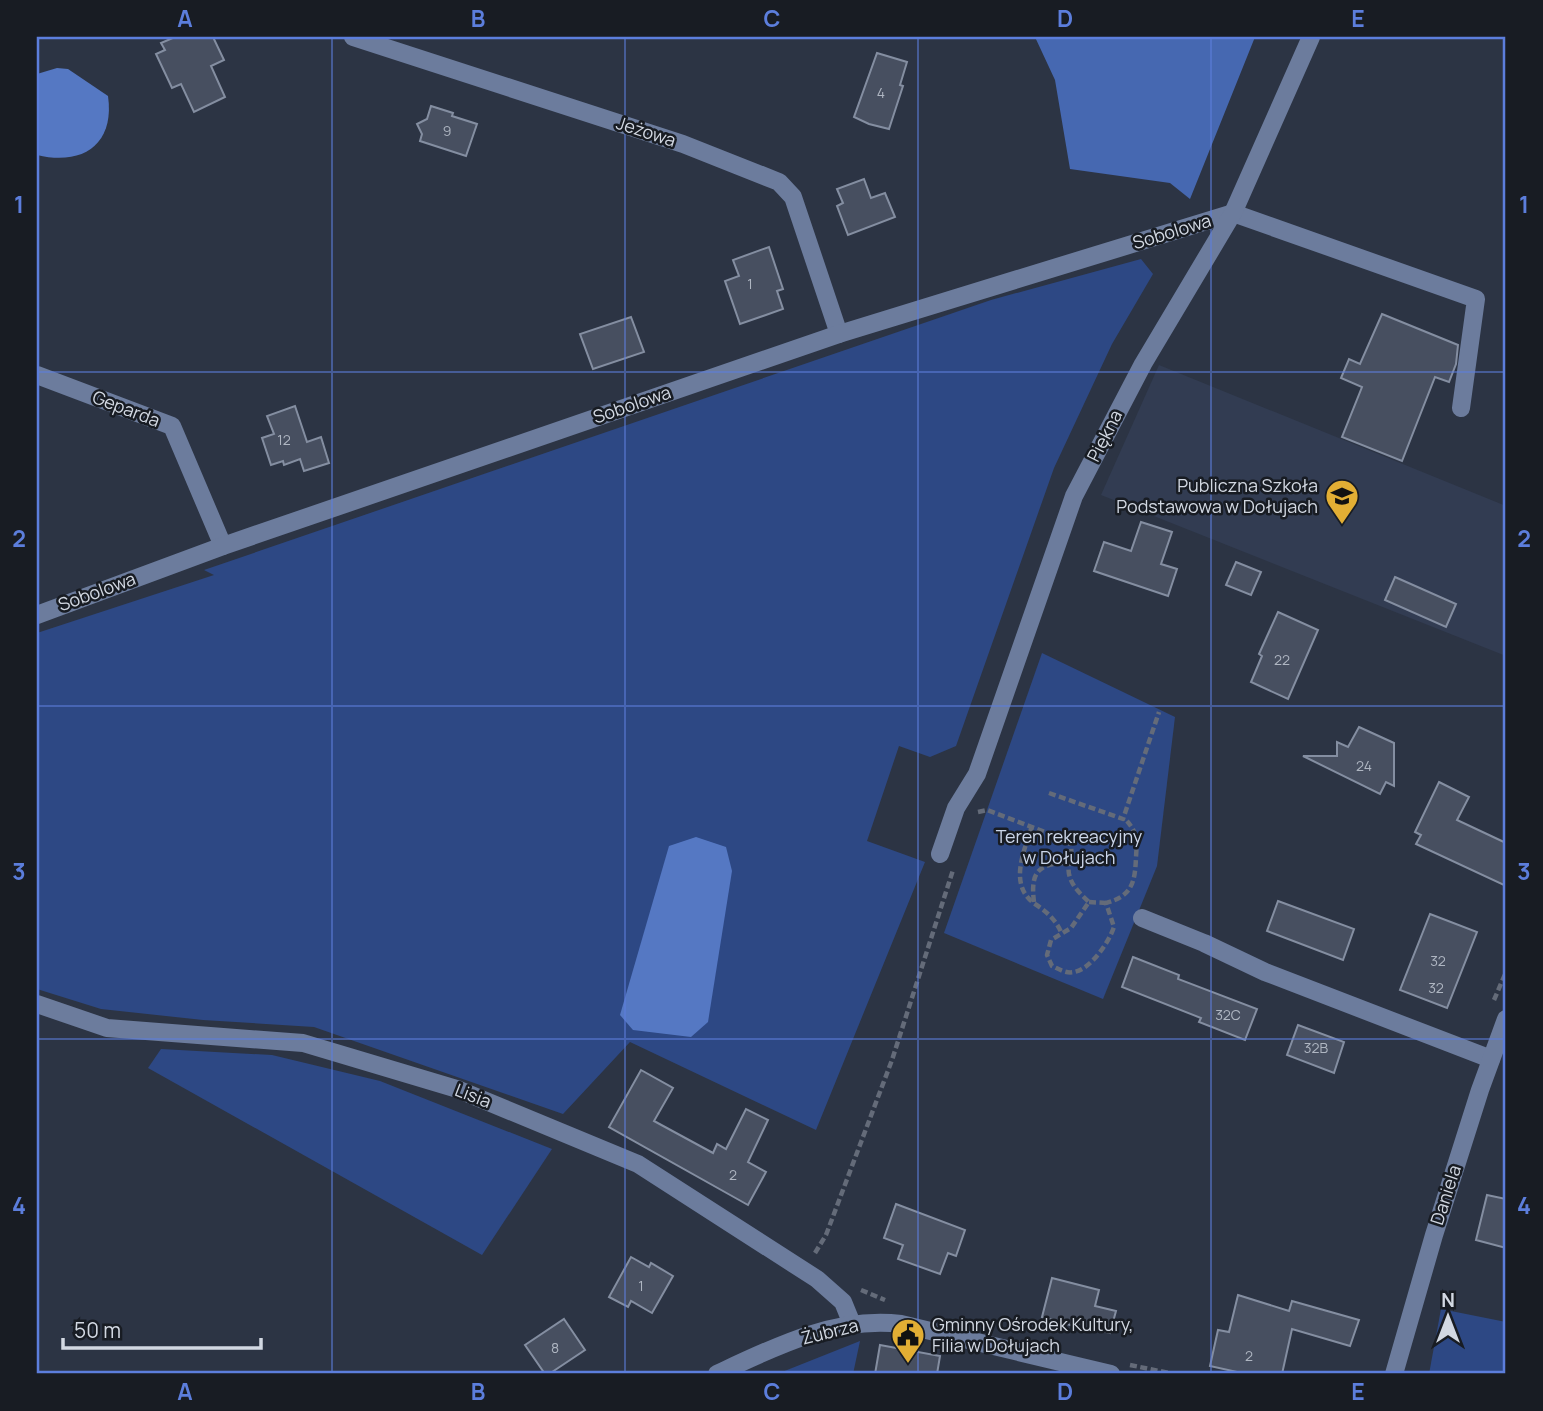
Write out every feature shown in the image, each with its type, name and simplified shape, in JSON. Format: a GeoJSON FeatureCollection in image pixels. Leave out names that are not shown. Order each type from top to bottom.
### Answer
{"type":"FeatureCollection","features":[{"type":"Feature","properties":{"kind":"street","name":"Jeżowa"},"geometry":{"type":"LineString","coordinates":[[353,37],[683,144],[779,181],[793,197],[839,334]]}},
{"type":"Feature","properties":{"kind":"street","name":"Piękna"},"geometry":{"type":"LineString","coordinates":[[940,854],[956,808],[977,774],[1074,496],[1143,364],[1233,213],[1311,37]]}},
{"type":"Feature","properties":{"kind":"street","name":"Sobolowa"},"geometry":{"type":"LineString","coordinates":[[37,615],[223,546],[839,334],[1233,213]]}},
{"type":"Feature","properties":{"kind":"street"},"geometry":{"type":"LineString","coordinates":[[1233,213],[1476,299],[1461,408]]}},
{"type":"Feature","properties":{"kind":"street","name":"Geparda"},"geometry":{"type":"LineString","coordinates":[[37,375],[172,426],[223,546]]}},
{"type":"Feature","properties":{"kind":"street"},"geometry":{"type":"LineString","coordinates":[[1142,918],[1265,972],[1491,1059]]}},
{"type":"Feature","properties":{"kind":"street","name":"Lisia"},"geometry":{"type":"LineString","coordinates":[[37,1004],[107,1028],[303,1043],[457,1089],[638,1164],[834,1292],[849,1311],[852,1324]]}},
{"type":"Feature","properties":{"kind":"street","name":"Daniela"},"geometry":{"type":"LineString","coordinates":[[1394,1374],[1418,1285],[1506,1019]]}},
{"type":"Feature","properties":{"kind":"street","name":"Żubrza"},"geometry":{"type":"LineString","coordinates":[[717,1374],[805,1337],[852,1324],[901,1324],[1111,1374]]}},
{"type":"Feature","properties":{"kind":"path"},"geometry":{"type":"LineString","coordinates":[[1049,793],[1123,819],[1159,712]]}},
{"type":"Feature","properties":{"kind":"path"},"geometry":{"type":"LineString","coordinates":[[973,813],[987,810],[1069,841],[1072,847],[1070,879],[1074,887],[1089,902],[1107,903],[1122,898],[1136,877],[1138,842],[1127,821]]}},
{"type":"Feature","properties":{"kind":"path"},"geometry":{"type":"LineString","coordinates":[[1032,826],[1019,871],[1022,889],[1027,898],[1052,918],[1061,932]]}},
{"type":"Feature","properties":{"kind":"path"},"geometry":{"type":"LineString","coordinates":[[1035,903],[1034,878],[1041,868],[1052,863],[1069,863]]}},
{"type":"Feature","properties":{"kind":"path"},"geometry":{"type":"LineString","coordinates":[[811,1259],[826,1235],[892,1059],[954,868]]}},
{"type":"Feature","properties":{"kind":"path"},"geometry":{"type":"LineString","coordinates":[[1089,902],[1071,929],[1061,932],[1051,940],[1048,948],[1052,967],[1075,972],[1088,964],[1113,931],[1114,922],[1107,903]]}},
{"type":"Feature","properties":{"kind":"shaded area"},"geometry":{"type":"Polygon","coordinates":[[[1035,37],[1255,37],[1190,199],[1170,183],[1070,169],[1055,80],[1035,37]]]}},
{"type":"Feature","properties":{"kind":"shaded area"},"geometry":{"type":"Polygon","coordinates":[[[57,68],[68,69],[108,96],[109,113],[106,127],[92,148],[81,154],[53,158],[37,155],[37,74],[57,68]]]}},
{"type":"Feature","properties":{"kind":"shaded area","name":"Publiczna Szkoła Podstawowa w Dołujach"},"geometry":{"type":"Polygon","coordinates":[[[1159,365],[1506,506],[1506,656],[1101,495],[1159,365]]]}},
{"type":"Feature","properties":{"kind":"shaded area"},"geometry":{"type":"Polygon","coordinates":[[[696,837],[726,847],[732,871],[708,1022],[691,1037],[633,1030],[620,1015],[669,846],[696,837]]]}},
{"type":"Feature","properties":{"kind":"green space"},"geometry":{"type":"Polygon","coordinates":[[[1141,259],[1153,274],[1112,344],[1054,468],[956,746],[930,757],[899,746],[867,841],[925,862],[816,1130],[630,1042],[563,1114],[314,1027],[203,1020],[101,1009],[37,989],[37,633],[214,575],[204,570],[991,300],[1141,259]]]}},
{"type":"Feature","properties":{"kind":"green space","name":"Teren rekreacyjny w Dołujach"},"geometry":{"type":"Polygon","coordinates":[[[1042,653],[1175,717],[1157,866],[1103,999],[944,933],[1042,653]]]}},
{"type":"Feature","properties":{"kind":"green space"},"geometry":{"type":"Polygon","coordinates":[[[161,1049],[272,1055],[380,1081],[552,1149],[482,1255],[148,1068],[161,1049]]]}},
{"type":"Feature","properties":{"kind":"green space"},"geometry":{"type":"Polygon","coordinates":[[[1441,1309],[1506,1322],[1506,1374],[1429,1374],[1441,1309]]]}},
{"type":"Feature","properties":{"kind":"green space"},"geometry":{"type":"Polygon","coordinates":[[[860,1341],[853,1374],[777,1374],[860,1341]]]}},
{"type":"Feature","properties":{"kind":"building"},"geometry":{"type":"Polygon","coordinates":[[[175,37],[213,37],[224,60],[211,66],[225,97],[194,112],[181,84],[172,88],[156,54],[165,50],[161,43],[175,37]]]}},
{"type":"Feature","properties":{"kind":"building"},"geometry":{"type":"Polygon","coordinates":[[[877,53],[907,62],[900,85],[903,86],[889,129],[854,117],[877,53]]]}},
{"type":"Feature","properties":{"kind":"building"},"geometry":{"type":"Polygon","coordinates":[[[431,106],[477,124],[466,156],[420,141],[422,134],[417,124],[427,119],[431,106]]]}},
{"type":"Feature","properties":{"kind":"building"},"geometry":{"type":"Polygon","coordinates":[[[864,179],[871,198],[885,193],[895,217],[848,235],[837,206],[843,203],[837,189],[864,179]]]}},
{"type":"Feature","properties":{"kind":"building"},"geometry":{"type":"Polygon","coordinates":[[[769,247],[783,289],[777,291],[783,309],[740,324],[725,281],[739,276],[733,260],[769,247]]]}},
{"type":"Feature","properties":{"kind":"building"},"geometry":{"type":"Polygon","coordinates":[[[1382,314],[1458,345],[1456,364],[1449,382],[1435,377],[1402,461],[1342,437],[1362,387],[1341,378],[1349,359],[1360,364],[1382,314]]]}},
{"type":"Feature","properties":{"kind":"building"},"geometry":{"type":"Polygon","coordinates":[[[631,317],[644,352],[593,369],[580,334],[631,317]]]}},
{"type":"Feature","properties":{"kind":"building"},"geometry":{"type":"Polygon","coordinates":[[[295,406],[307,442],[321,437],[329,463],[304,471],[300,459],[284,465],[283,461],[271,465],[262,438],[274,434],[267,416],[295,406]]]}},
{"type":"Feature","properties":{"kind":"building"},"geometry":{"type":"Polygon","coordinates":[[[1141,522],[1172,532],[1161,564],[1177,569],[1168,596],[1094,571],[1104,542],[1131,551],[1141,522]]]}},
{"type":"Feature","properties":{"kind":"building"},"geometry":{"type":"Polygon","coordinates":[[[1236,562],[1261,572],[1251,595],[1226,585],[1236,562]]]}},
{"type":"Feature","properties":{"kind":"building"},"geometry":{"type":"Polygon","coordinates":[[[1395,577],[1456,604],[1446,627],[1385,600],[1395,577]]]}},
{"type":"Feature","properties":{"kind":"building"},"geometry":{"type":"Polygon","coordinates":[[[1278,612],[1318,630],[1288,699],[1251,682],[1262,656],[1259,654],[1278,612]]]}},
{"type":"Feature","properties":{"kind":"building"},"geometry":{"type":"Polygon","coordinates":[[[1359,727],[1394,743],[1394,786],[1386,782],[1380,794],[1303,756],[1337,756],[1337,742],[1348,747],[1359,727]]]}},
{"type":"Feature","properties":{"kind":"building"},"geometry":{"type":"Polygon","coordinates":[[[1439,782],[1469,797],[1457,820],[1506,843],[1506,886],[1416,844],[1421,835],[1415,832],[1439,782]]]}},
{"type":"Feature","properties":{"kind":"building"},"geometry":{"type":"Polygon","coordinates":[[[1278,901],[1354,929],[1343,960],[1267,931],[1278,901]]]}},
{"type":"Feature","properties":{"kind":"building"},"geometry":{"type":"Polygon","coordinates":[[[1430,914],[1477,932],[1447,1008],[1400,990],[1430,914]]]}},
{"type":"Feature","properties":{"kind":"building"},"geometry":{"type":"Polygon","coordinates":[[[1133,957],[1179,975],[1178,979],[1257,1009],[1245,1040],[1199,1022],[1201,1018],[1122,987],[1133,957]]]}},
{"type":"Feature","properties":{"kind":"building"},"geometry":{"type":"Polygon","coordinates":[[[1298,1025],[1344,1042],[1334,1073],[1287,1055],[1298,1025]]]}},
{"type":"Feature","properties":{"kind":"building"},"geometry":{"type":"Polygon","coordinates":[[[641,1070],[673,1088],[654,1121],[713,1153],[717,1144],[726,1149],[746,1109],[768,1120],[748,1162],[766,1172],[748,1205],[609,1127],[641,1070]]]}},
{"type":"Feature","properties":{"kind":"building"},"geometry":{"type":"Polygon","coordinates":[[[1487,1195],[1506,1199],[1506,1248],[1476,1240],[1487,1195]]]}},
{"type":"Feature","properties":{"kind":"building"},"geometry":{"type":"Polygon","coordinates":[[[896,1204],[965,1230],[956,1256],[948,1253],[940,1274],[898,1259],[903,1245],[884,1238],[896,1204]]]}},
{"type":"Feature","properties":{"kind":"building"},"geometry":{"type":"Polygon","coordinates":[[[631,1257],[649,1267],[651,1263],[673,1276],[652,1313],[631,1301],[628,1307],[609,1297],[631,1257]]]}},
{"type":"Feature","properties":{"kind":"building"},"geometry":{"type":"Polygon","coordinates":[[[1052,1278],[1099,1290],[1095,1306],[1116,1311],[1110,1333],[1089,1327],[1088,1330],[1042,1317],[1052,1278]]]}},
{"type":"Feature","properties":{"kind":"building"},"geometry":{"type":"Polygon","coordinates":[[[1238,1295],[1289,1311],[1292,1301],[1359,1320],[1350,1346],[1292,1329],[1282,1374],[1246,1374],[1210,1366],[1218,1330],[1229,1332],[1238,1295]]]}},
{"type":"Feature","properties":{"kind":"building"},"geometry":{"type":"Polygon","coordinates":[[[564,1319],[585,1350],[545,1374],[525,1345],[564,1319]]]}},
{"type":"Feature","properties":{"kind":"building","name":"Gminny Ośrodek Kultury, Filia w Dołujach"},"geometry":{"type":"Polygon","coordinates":[[[880,1345],[940,1356],[937,1374],[875,1374],[880,1345]]]}},
{"type":"Feature","properties":{"kind":"place","name":"Publiczna Szkoła Podstawowa w Dołujach"},"geometry":{"type":"Point","coordinates":[1342,526]}},
{"type":"Feature","properties":{"kind":"place","name":"Gminny Ośrodek Kultury, Filia w Dołujach"},"geometry":{"type":"Point","coordinates":[908,1365]}}]}
